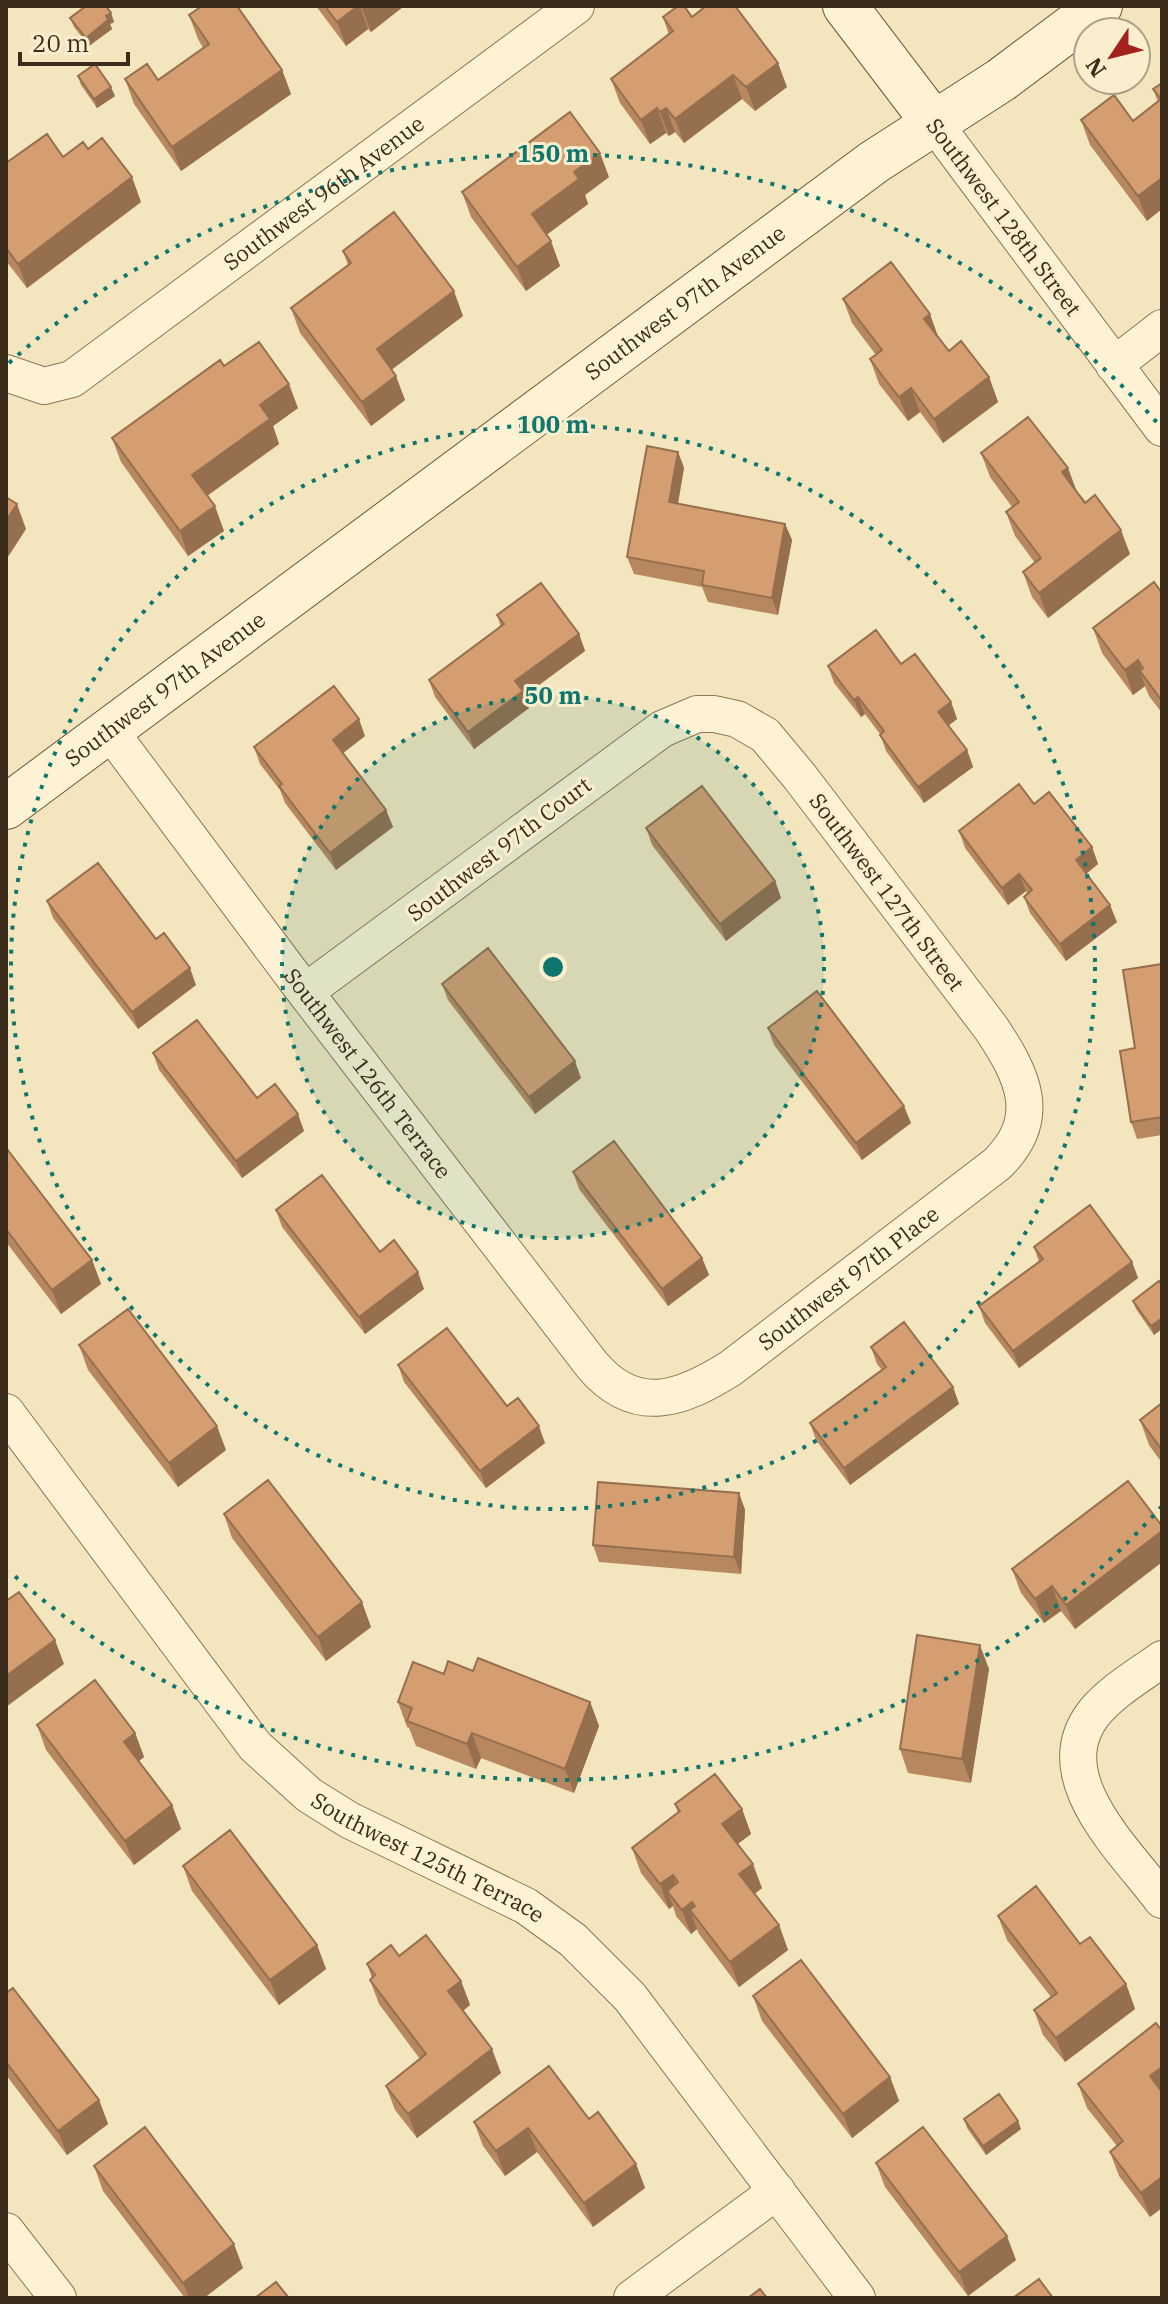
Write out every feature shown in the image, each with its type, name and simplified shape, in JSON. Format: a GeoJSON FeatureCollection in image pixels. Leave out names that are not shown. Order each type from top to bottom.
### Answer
{"type":"FeatureCollection","features":[{"type":"Feature","properties":{"kind":"street","name":"Southwest 96th Avenue"},"geometry":{"type":"LineString","coordinates":[[6,373],[44,386],[72,379],[576,6]]}},
{"type":"Feature","properties":{"kind":"street","name":"Southwest 128th Street"},"geometry":{"type":"LineString","coordinates":[[845,6],[1162,428]]}},
{"type":"Feature","properties":{"kind":"street","name":"Southwest 97th Avenue"},"geometry":{"type":"LineString","coordinates":[[6,807],[862,171],[1001,80],[1100,6]]}},
{"type":"Feature","properties":{"kind":"street"},"geometry":{"type":"LineString","coordinates":[[1114,365],[1162,328]]}},
{"type":"Feature","properties":{"kind":"street","name":"Southwest 97th Court"},"geometry":{"type":"LineString","coordinates":[[305,992],[646,739],[679,719],[697,714]]}},
{"type":"Feature","properties":{"kind":"street","name":"Southwest 127th Street"},"geometry":{"type":"LineString","coordinates":[[697,714],[725,716],[750,725],[765,735],[800,777],[1005,1050],[1017,1073],[1026,1120]]}},
{"type":"Feature","properties":{"kind":"street","name":"Southwest 126th Terrace"},"geometry":{"type":"LineString","coordinates":[[109,730],[305,992],[602,1377],[628,1393],[645,1398]]}},
{"type":"Feature","properties":{"kind":"street","name":"Southwest 97th Place"},"geometry":{"type":"LineString","coordinates":[[645,1398],[679,1395],[731,1368],[997,1164],[1021,1135],[1026,1120]]}},
{"type":"Feature","properties":{"kind":"street","name":"Southwest 125th Terrace"},"geometry":{"type":"LineString","coordinates":[[6,1412],[220,1702],[278,1770],[349,1820],[526,1906],[573,1940],[630,1997],[857,2298]]}},
{"type":"Feature","properties":{"kind":"street"},"geometry":{"type":"LineString","coordinates":[[1162,1659],[1102,1705],[1078,1743],[1077,1772],[1085,1793],[1162,1900]]}},
{"type":"Feature","properties":{"kind":"street"},"geometry":{"type":"LineString","coordinates":[[632,2298],[777,2191]]}},
{"type":"Feature","properties":{"kind":"street"},"geometry":{"type":"LineString","coordinates":[[6,2231],[58,2298]]}},
{"type":"Feature","properties":{"kind":"building"},"geometry":{"type":"Polygon","coordinates":[[[86,6],[106,6],[111,13],[106,16],[108,20],[86,38],[70,18],[86,6]]]}},
{"type":"Feature","properties":{"kind":"building"},"geometry":{"type":"Polygon","coordinates":[[[202,6],[237,6],[282,70],[172,147],[125,79],[147,64],[158,80],[209,44],[189,15],[202,6]]]}},
{"type":"Feature","properties":{"kind":"building"},"geometry":{"type":"Polygon","coordinates":[[[325,6],[358,6],[337,22],[325,6]]]}},
{"type":"Feature","properties":{"kind":"building"},"geometry":{"type":"Polygon","coordinates":[[[678,6],[684,6],[692,17],[706,6],[735,6],[778,63],[746,87],[733,75],[675,119],[666,108],[660,112],[657,108],[641,120],[611,79],[673,31],[663,17],[678,6]]]}},
{"type":"Feature","properties":{"kind":"building"},"geometry":{"type":"Polygon","coordinates":[[[95,64],[111,87],[94,99],[78,76],[95,64]]]}},
{"type":"Feature","properties":{"kind":"building"},"geometry":{"type":"Polygon","coordinates":[[[1162,83],[1162,178],[1138,196],[1081,120],[1115,96],[1133,121],[1161,99],[1153,89],[1162,83]]]}},
{"type":"Feature","properties":{"kind":"building"},"geometry":{"type":"Polygon","coordinates":[[[570,112],[600,153],[574,172],[579,179],[532,214],[551,241],[517,267],[462,192],[570,112]]]}},
{"type":"Feature","properties":{"kind":"building"},"geometry":{"type":"Polygon","coordinates":[[[47,134],[63,157],[83,142],[88,149],[102,138],[132,177],[18,264],[6,248],[6,163],[47,134]]]}},
{"type":"Feature","properties":{"kind":"building"},"geometry":{"type":"Polygon","coordinates":[[[394,212],[454,291],[377,349],[396,376],[362,402],[291,308],[351,263],[343,251],[394,212]]]}},
{"type":"Feature","properties":{"kind":"building"},"geometry":{"type":"Polygon","coordinates":[[[891,262],[930,314],[924,319],[949,351],[961,341],[989,377],[934,419],[911,388],[899,397],[884,378],[870,359],[882,350],[843,299],[891,262]]]}},
{"type":"Feature","properties":{"kind":"building"},"geometry":{"type":"Polygon","coordinates":[[[259,342],[289,384],[260,405],[270,419],[192,475],[215,506],[180,531],[112,438],[220,360],[224,366],[259,342]]]}},
{"type":"Feature","properties":{"kind":"building"},"geometry":{"type":"Polygon","coordinates":[[[1028,417],[1068,468],[1062,472],[1085,503],[1095,495],[1121,530],[1039,593],[1023,572],[1041,558],[1006,512],[1019,502],[981,453],[1028,417]]]}},
{"type":"Feature","properties":{"kind":"building"},"geometry":{"type":"Polygon","coordinates":[[[647,446],[678,452],[669,502],[785,524],[772,598],[702,585],[704,571],[627,557],[647,446]]]}},
{"type":"Feature","properties":{"kind":"building"},"geometry":{"type":"Polygon","coordinates":[[[6,497],[17,504],[6,521],[6,497]]]}},
{"type":"Feature","properties":{"kind":"building"},"geometry":{"type":"Polygon","coordinates":[[[1154,582],[1162,593],[1162,701],[1140,671],[1143,668],[1138,660],[1125,670],[1093,628],[1154,582]]]}},
{"type":"Feature","properties":{"kind":"building"},"geometry":{"type":"Polygon","coordinates":[[[541,583],[579,634],[515,681],[523,691],[468,732],[429,680],[504,624],[497,615],[541,583]]]}},
{"type":"Feature","properties":{"kind":"building"},"geometry":{"type":"Polygon","coordinates":[[[876,630],[901,664],[915,654],[951,702],[938,712],[967,750],[918,787],[880,735],[884,731],[858,697],[854,700],[828,666],[876,630]]]}},
{"type":"Feature","properties":{"kind":"building"},"geometry":{"type":"Polygon","coordinates":[[[334,686],[359,719],[333,740],[386,810],[330,853],[279,786],[282,784],[254,747],[334,686]]]}},
{"type":"Feature","properties":{"kind":"building"},"geometry":{"type":"Polygon","coordinates":[[[1019,784],[1034,804],[1049,792],[1092,847],[1076,860],[1110,905],[1060,944],[1024,897],[1032,890],[1019,874],[1002,888],[959,831],[1019,784]]]}},
{"type":"Feature","properties":{"kind":"building"},"geometry":{"type":"Polygon","coordinates":[[[702,786],[775,881],[720,924],[646,828],[702,786]]]}},
{"type":"Feature","properties":{"kind":"building"},"geometry":{"type":"Polygon","coordinates":[[[98,863],[156,939],[164,933],[190,968],[132,1012],[47,901],[98,863]]]}},
{"type":"Feature","properties":{"kind":"building"},"geometry":{"type":"Polygon","coordinates":[[[488,948],[575,1061],[529,1097],[442,984],[488,948]]]}},
{"type":"Feature","properties":{"kind":"building"},"geometry":{"type":"Polygon","coordinates":[[[1162,964],[1162,1117],[1131,1122],[1120,1051],[1135,1048],[1123,970],[1162,964]]]}},
{"type":"Feature","properties":{"kind":"building"},"geometry":{"type":"Polygon","coordinates":[[[817,991],[904,1106],[856,1143],[768,1028],[817,991]]]}},
{"type":"Feature","properties":{"kind":"building"},"geometry":{"type":"Polygon","coordinates":[[[197,1020],[257,1098],[275,1084],[298,1114],[236,1161],[153,1053],[197,1020]]]}},
{"type":"Feature","properties":{"kind":"building"},"geometry":{"type":"Polygon","coordinates":[[[614,1141],[702,1258],[662,1289],[573,1172],[614,1141]]]}},
{"type":"Feature","properties":{"kind":"building"},"geometry":{"type":"Polygon","coordinates":[[[7,1149],[92,1260],[52,1290],[6,1229],[7,1149]]]}},
{"type":"Feature","properties":{"kind":"building"},"geometry":{"type":"Polygon","coordinates":[[[322,1175],[380,1252],[394,1240],[418,1272],[359,1317],[276,1210],[322,1175]]]}},
{"type":"Feature","properties":{"kind":"building"},"geometry":{"type":"Polygon","coordinates":[[[1090,1205],[1132,1262],[1013,1351],[979,1306],[1043,1259],[1034,1247],[1090,1205]]]}},
{"type":"Feature","properties":{"kind":"building"},"geometry":{"type":"Polygon","coordinates":[[[1159,1281],[1162,1285],[1162,1318],[1151,1326],[1133,1301],[1159,1281]]]}},
{"type":"Feature","properties":{"kind":"building"},"geometry":{"type":"Polygon","coordinates":[[[128,1309],[217,1426],[169,1463],[79,1345],[128,1309]]]}},
{"type":"Feature","properties":{"kind":"building"},"geometry":{"type":"Polygon","coordinates":[[[904,1322],[953,1387],[844,1468],[810,1423],[886,1367],[871,1347],[904,1322]]]}},
{"type":"Feature","properties":{"kind":"building"},"geometry":{"type":"Polygon","coordinates":[[[447,1328],[507,1406],[518,1398],[539,1426],[480,1471],[398,1365],[447,1328]]]}},
{"type":"Feature","properties":{"kind":"building"},"geometry":{"type":"Polygon","coordinates":[[[1162,1403],[1162,1450],[1140,1420],[1162,1403]]]}},
{"type":"Feature","properties":{"kind":"building"},"geometry":{"type":"Polygon","coordinates":[[[268,1480],[362,1602],[318,1637],[224,1514],[268,1480]]]}},
{"type":"Feature","properties":{"kind":"building"},"geometry":{"type":"Polygon","coordinates":[[[1128,1481],[1162,1526],[1162,1531],[1066,1605],[1052,1586],[1035,1599],[1012,1569],[1128,1481]]]}},
{"type":"Feature","properties":{"kind":"building"},"geometry":{"type":"Polygon","coordinates":[[[598,1482],[739,1493],[734,1557],[593,1545],[598,1482]]]}},
{"type":"Feature","properties":{"kind":"building"},"geometry":{"type":"Polygon","coordinates":[[[19,1592],[55,1640],[6,1676],[6,1601],[19,1592]]]}},
{"type":"Feature","properties":{"kind":"building"},"geometry":{"type":"Polygon","coordinates":[[[917,1635],[980,1645],[962,1759],[900,1749],[917,1635]]]}},
{"type":"Feature","properties":{"kind":"building"},"geometry":{"type":"Polygon","coordinates":[[[478,1658],[590,1702],[565,1769],[472,1733],[467,1744],[407,1721],[412,1708],[398,1702],[413,1662],[444,1674],[448,1661],[473,1671],[478,1658]]]}},
{"type":"Feature","properties":{"kind":"building"},"geometry":{"type":"Polygon","coordinates":[[[95,1680],[135,1733],[124,1742],[172,1805],[125,1841],[37,1725],[95,1680]]]}},
{"type":"Feature","properties":{"kind":"building"},"geometry":{"type":"Polygon","coordinates":[[[715,1774],[742,1809],[722,1824],[753,1864],[739,1874],[779,1925],[730,1962],[690,1910],[695,1906],[692,1902],[682,1910],[667,1891],[678,1882],[673,1875],[660,1884],[632,1848],[680,1811],[675,1804],[715,1774]]]}},
{"type":"Feature","properties":{"kind":"building"},"geometry":{"type":"Polygon","coordinates":[[[230,1830],[317,1945],[270,1980],[183,1866],[230,1830]]]}},
{"type":"Feature","properties":{"kind":"building"},"geometry":{"type":"Polygon","coordinates":[[[1036,1886],[1080,1944],[1090,1937],[1126,1984],[1056,2038],[1034,2010],[1057,1993],[998,1916],[1036,1886]]]}},
{"type":"Feature","properties":{"kind":"building"},"geometry":{"type":"Polygon","coordinates":[[[426,1935],[461,1981],[448,1991],[492,2049],[408,2114],[386,2086],[426,2054],[370,1980],[375,1975],[367,1964],[391,1945],[399,1956],[426,1935]]]}},
{"type":"Feature","properties":{"kind":"building"},"geometry":{"type":"Polygon","coordinates":[[[801,1960],[890,2077],[843,2114],[753,1996],[801,1960]]]}},
{"type":"Feature","properties":{"kind":"building"},"geometry":{"type":"Polygon","coordinates":[[[13,1988],[99,2100],[58,2131],[6,2062],[6,1993],[13,1988]]]}},
{"type":"Feature","properties":{"kind":"building"},"geometry":{"type":"Polygon","coordinates":[[[1156,2023],[1162,2031],[1162,2067],[1150,2076],[1162,2092],[1162,2177],[1141,2193],[1110,2152],[1123,2141],[1078,2084],[1156,2023]]]}},
{"type":"Feature","properties":{"kind":"building"},"geometry":{"type":"Polygon","coordinates":[[[549,2066],[589,2119],[598,2112],[636,2164],[584,2203],[528,2128],[496,2151],[474,2122],[549,2066]]]}},
{"type":"Feature","properties":{"kind":"building"},"geometry":{"type":"Polygon","coordinates":[[[999,2094],[1018,2121],[983,2146],[964,2119],[999,2094]]]}},
{"type":"Feature","properties":{"kind":"building"},"geometry":{"type":"Polygon","coordinates":[[[145,2127],[234,2244],[183,2283],[94,2166],[145,2127]]]}},
{"type":"Feature","properties":{"kind":"building"},"geometry":{"type":"Polygon","coordinates":[[[923,2127],[1007,2236],[959,2272],[876,2163],[923,2127]]]}},
{"type":"Feature","properties":{"kind":"building"},"geometry":{"type":"Polygon","coordinates":[[[1039,2279],[1053,2298],[1013,2298],[1039,2279]]]}},
{"type":"Feature","properties":{"kind":"building"},"geometry":{"type":"Polygon","coordinates":[[[276,2282],[289,2298],[255,2298],[276,2282]]]}},
{"type":"Feature","properties":{"kind":"building"},"geometry":{"type":"Polygon","coordinates":[[[760,2289],[767,2298],[748,2298],[760,2289]]]}}]}
